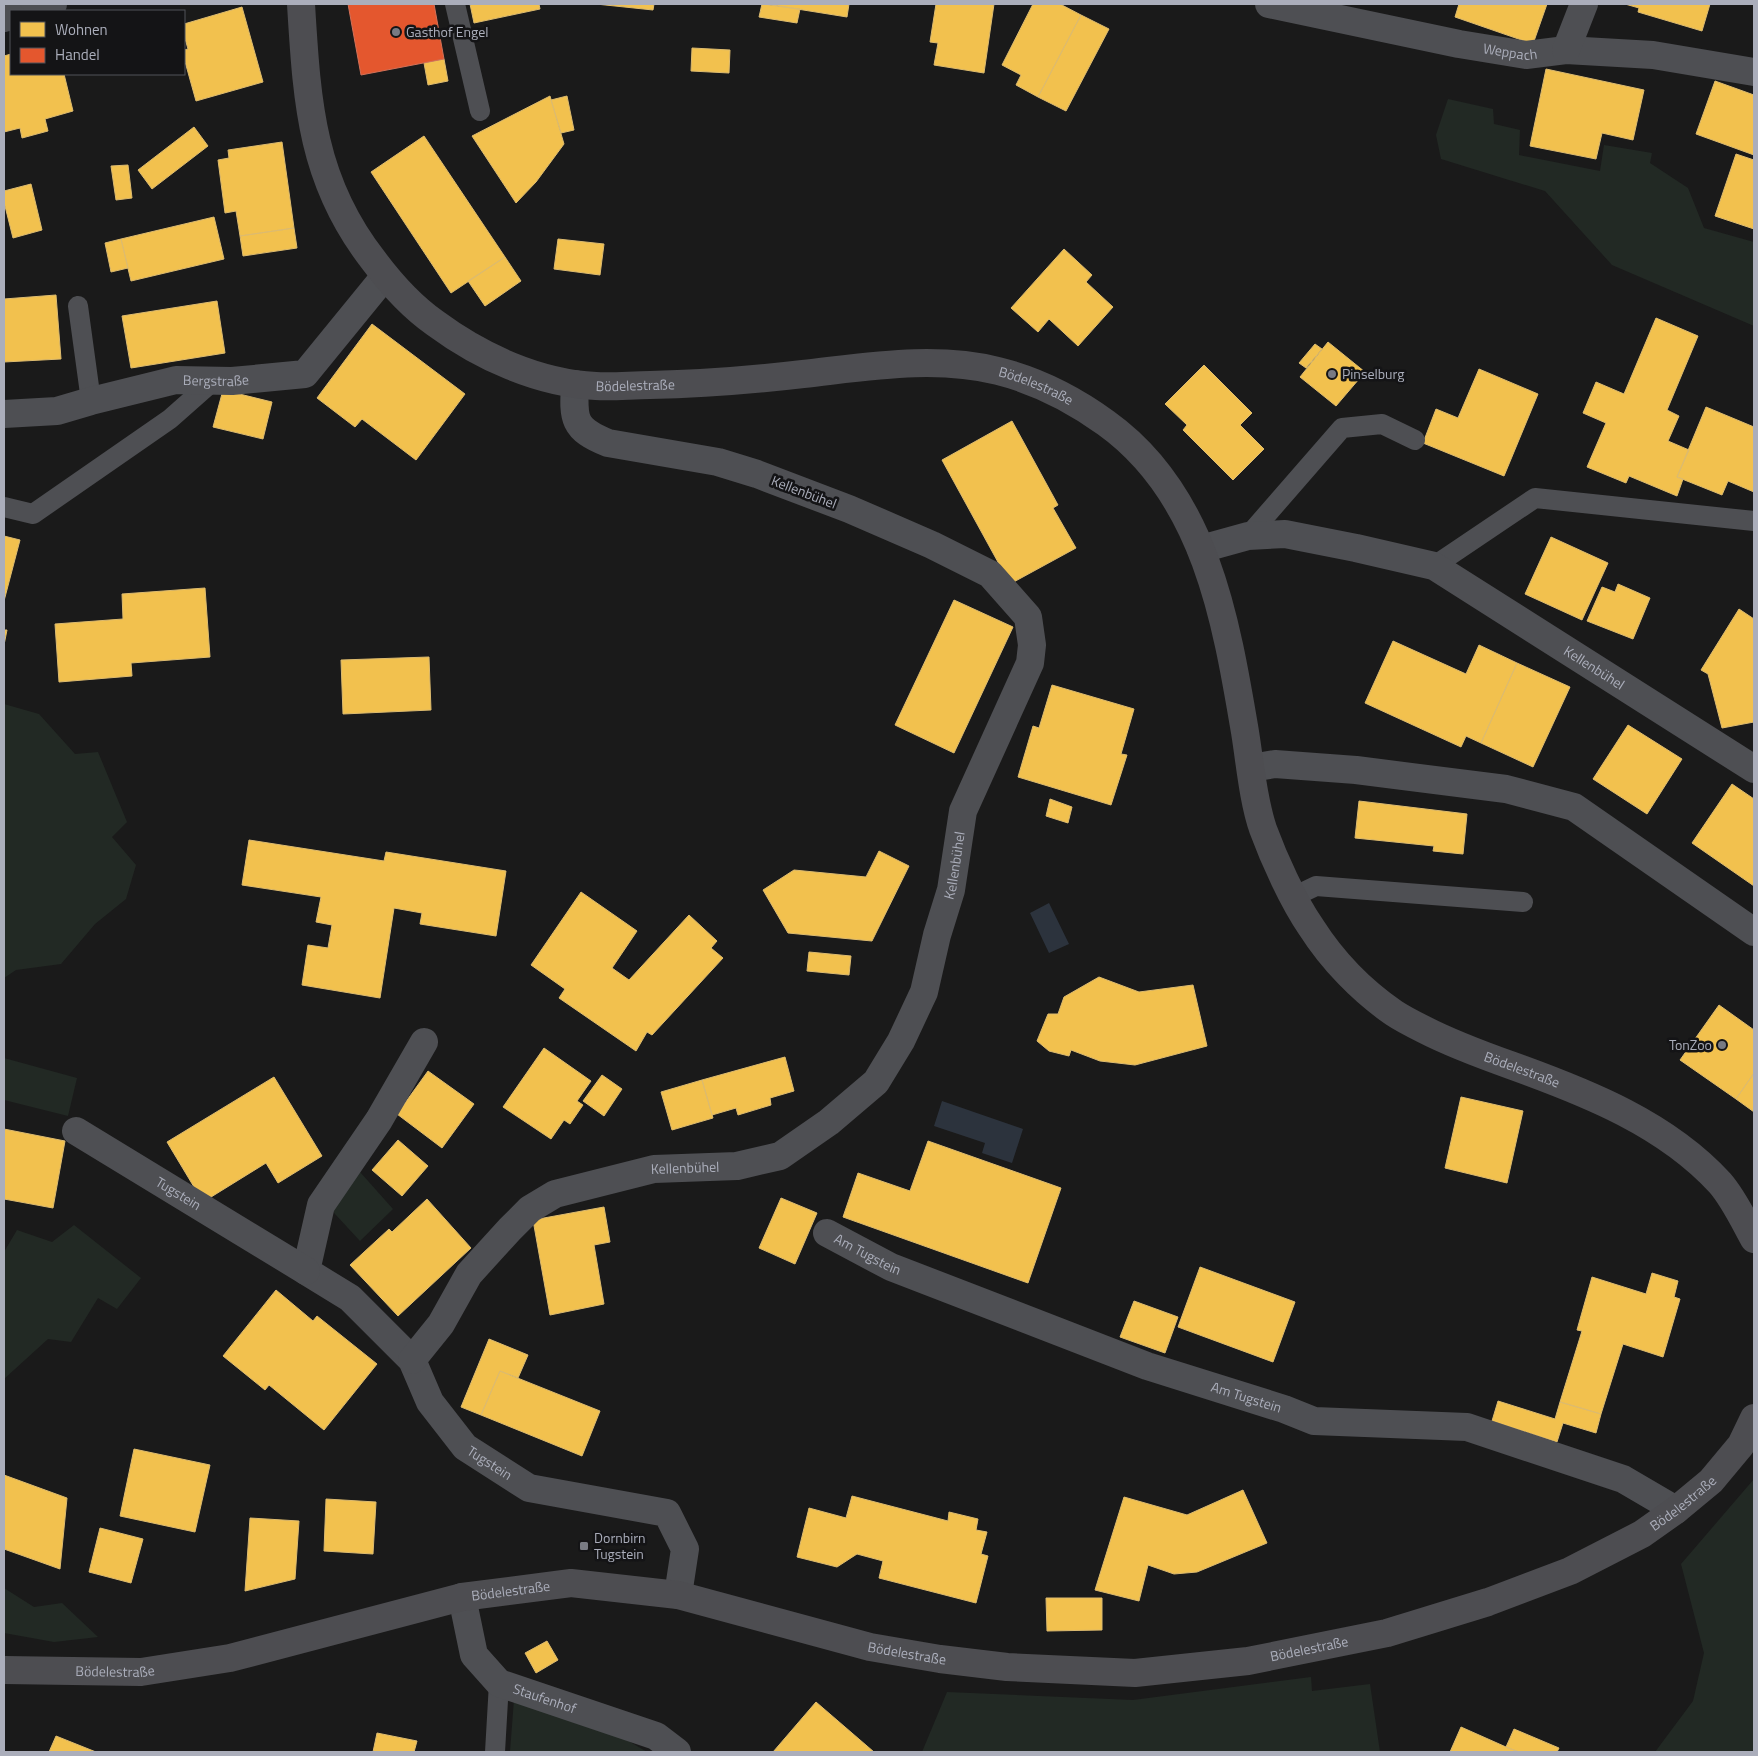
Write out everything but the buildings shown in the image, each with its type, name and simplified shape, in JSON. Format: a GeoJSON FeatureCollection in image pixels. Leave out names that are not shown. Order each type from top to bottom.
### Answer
{"type":"FeatureCollection","features":[{"type":"Feature","properties":{"kind":"main road"},"geometry":{"type":"LineString","coordinates":[[301,4],[305,80],[322,165],[331,191],[348,224],[385,276],[424,315],[472,348],[514,367],[575,384]]}},
{"type":"Feature","properties":{"kind":"main road","name":"Bödelestraße"},"geometry":{"type":"LineString","coordinates":[[575,384],[597,386],[700,384],[891,364],[949,364],[996,370],[1033,382],[1062,395],[1109,425],[1128,440],[1150,462],[1173,492],[1201,549],[1214,585],[1224,622],[1262,826],[1294,897],[1312,929],[1336,960],[1357,982],[1396,1015],[1454,1045],[1536,1074],[1622,1111],[1677,1144],[1724,1186],[1754,1239]]}},
{"type":"Feature","properties":{"kind":"main road","name":"Bödelestraße"},"geometry":{"type":"LineString","coordinates":[[4,1670],[141,1672],[230,1658],[462,1597],[571,1583],[678,1595],[870,1647],[940,1659],[1006,1667],[1135,1673],[1248,1661],[1396,1630],[1488,1602],[1570,1571],[1642,1534],[1711,1482],[1741,1445],[1754,1418]]}},
{"type":"Feature","properties":{"kind":"street"},"geometry":{"type":"LineString","coordinates":[[30,10],[53,4]]}},
{"type":"Feature","properties":{"kind":"street","name":"Weppach"},"geometry":{"type":"LineString","coordinates":[[1269,4],[1459,44],[1526,55],[1566,50],[1653,55],[1754,72]]}},
{"type":"Feature","properties":{"kind":"street"},"geometry":{"type":"LineString","coordinates":[[1566,50],[1584,4]]}},
{"type":"Feature","properties":{"kind":"street","name":"Bergstraße"},"geometry":{"type":"LineString","coordinates":[[4,414],[57,411],[176,380],[232,382],[305,374],[385,276]]}},
{"type":"Feature","properties":{"kind":"street","name":"Kellenbühel"},"geometry":{"type":"LineString","coordinates":[[412,1360],[441,1324],[469,1274],[530,1209],[555,1194],[654,1169],[737,1166],[780,1156],[829,1122],[876,1082],[901,1041],[924,992],[937,935],[951,890],[963,811],[1030,664],[1032,644],[1028,617],[990,574],[932,544],[849,509],[757,474],[718,462],[608,443],[593,437],[579,426],[574,409],[575,384]]}},
{"type":"Feature","properties":{"kind":"street","name":"Kellenbühel"},"geometry":{"type":"LineString","coordinates":[[1201,549],[1248,536],[1285,534],[1434,566],[1754,769]]}},
{"type":"Feature","properties":{"kind":"street"},"geometry":{"type":"LineString","coordinates":[[1251,768],[1275,764],[1366,771],[1506,789],[1574,807],[1754,932]]}},
{"type":"Feature","properties":{"kind":"street"},"geometry":{"type":"LineString","coordinates":[[306,1271],[321,1204],[379,1120],[424,1042]]}},
{"type":"Feature","properties":{"kind":"street","name":"Tugstein"},"geometry":{"type":"LineString","coordinates":[[76,1132],[350,1298],[412,1360],[430,1402],[465,1447],[529,1488],[667,1513],[685,1549],[678,1595]]}},
{"type":"Feature","properties":{"kind":"street","name":"Am Tugstein"},"geometry":{"type":"LineString","coordinates":[[827,1233],[891,1267],[1147,1366],[1284,1409],[1314,1421],[1467,1427],[1623,1479],[1676,1510]]}},
{"type":"Feature","properties":{"kind":"street","name":"Staufenhof"},"geometry":{"type":"LineString","coordinates":[[462,1597],[474,1656],[499,1683],[656,1736],[677,1752]]}},
{"type":"Feature","properties":{"kind":"lane"},"geometry":{"type":"LineString","coordinates":[[455,4],[480,111]]}},
{"type":"Feature","properties":{"kind":"lane"},"geometry":{"type":"LineString","coordinates":[[78,306],[91,401]]}},
{"type":"Feature","properties":{"kind":"lane"},"geometry":{"type":"LineString","coordinates":[[4,507],[33,514],[170,419],[213,381]]}},
{"type":"Feature","properties":{"kind":"lane"},"geometry":{"type":"LineString","coordinates":[[1248,536],[1342,428],[1382,424],[1415,440]]}},
{"type":"Feature","properties":{"kind":"lane"},"geometry":{"type":"LineString","coordinates":[[1434,566],[1535,498],[1754,521]]}},
{"type":"Feature","properties":{"kind":"lane"},"geometry":{"type":"LineString","coordinates":[[1294,897],[1316,886],[1523,902]]}},
{"type":"Feature","properties":{"kind":"lane"},"geometry":{"type":"LineString","coordinates":[[494,1752],[499,1683]]}},
{"type":"Feature","properties":{"kind":"shaded area"},"geometry":{"type":"Polygon","coordinates":[[[1448,99],[1493,109],[1494,124],[1520,130],[1519,155],[1600,171],[1604,145],[1652,153],[1650,163],[1688,188],[1704,228],[1754,242],[1754,326],[1612,265],[1545,191],[1441,159],[1436,135],[1448,99]]]}},
{"type":"Feature","properties":{"kind":"shaded area"},"geometry":{"type":"Polygon","coordinates":[[[4,704],[39,714],[75,754],[98,752],[127,822],[112,837],[136,865],[126,899],[95,924],[61,964],[16,970],[4,978],[4,704]]]}},
{"type":"Feature","properties":{"kind":"shaded area"},"geometry":{"type":"Polygon","coordinates":[[[1049,903],[1069,944],[1049,953],[1030,913],[1049,903]]]}},
{"type":"Feature","properties":{"kind":"shaded area"},"geometry":{"type":"Polygon","coordinates":[[[4,1058],[77,1078],[68,1116],[4,1100],[4,1058]]]}},
{"type":"Feature","properties":{"kind":"shaded area"},"geometry":{"type":"Polygon","coordinates":[[[942,1101],[1023,1129],[1012,1163],[982,1153],[985,1143],[934,1126],[942,1101]]]}},
{"type":"Feature","properties":{"kind":"shaded area"},"geometry":{"type":"Polygon","coordinates":[[[360,1172],[393,1209],[360,1241],[332,1209],[360,1172]]]}},
{"type":"Feature","properties":{"kind":"shaded area"},"geometry":{"type":"Polygon","coordinates":[[[74,1225],[141,1278],[117,1309],[98,1298],[71,1342],[48,1339],[4,1379],[4,1252],[17,1230],[52,1242],[74,1225]]]}},
{"type":"Feature","properties":{"kind":"shaded area"},"geometry":{"type":"Polygon","coordinates":[[[1754,1479],[1754,1752],[1655,1752],[1693,1701],[1704,1653],[1681,1564],[1754,1479]]]}},
{"type":"Feature","properties":{"kind":"shaded area"},"geometry":{"type":"Polygon","coordinates":[[[4,1588],[34,1607],[62,1603],[98,1637],[54,1642],[4,1633],[4,1588]]]}},
{"type":"Feature","properties":{"kind":"shaded area"},"geometry":{"type":"Polygon","coordinates":[[[1311,1677],[1312,1691],[1370,1684],[1380,1752],[922,1752],[947,1692],[1133,1700],[1311,1677]]]}},
{"type":"Feature","properties":{"kind":"shaded area"},"geometry":{"type":"Polygon","coordinates":[[[514,1700],[612,1731],[647,1752],[510,1752],[514,1700]]]}},
{"type":"Feature","properties":{"kind":"place","name":"Gasthof Engel"},"geometry":{"type":"Point","coordinates":[396,32]}},
{"type":"Feature","properties":{"kind":"place","name":"Pinselburg"},"geometry":{"type":"Point","coordinates":[1332,374]}},
{"type":"Feature","properties":{"kind":"place","name":"TonZoo"},"geometry":{"type":"Point","coordinates":[1722,1045]}},
{"type":"Feature","properties":{"kind":"place","name":"Dornbirn Tugstein"},"geometry":{"type":"Point","coordinates":[584,1546]}}]}
